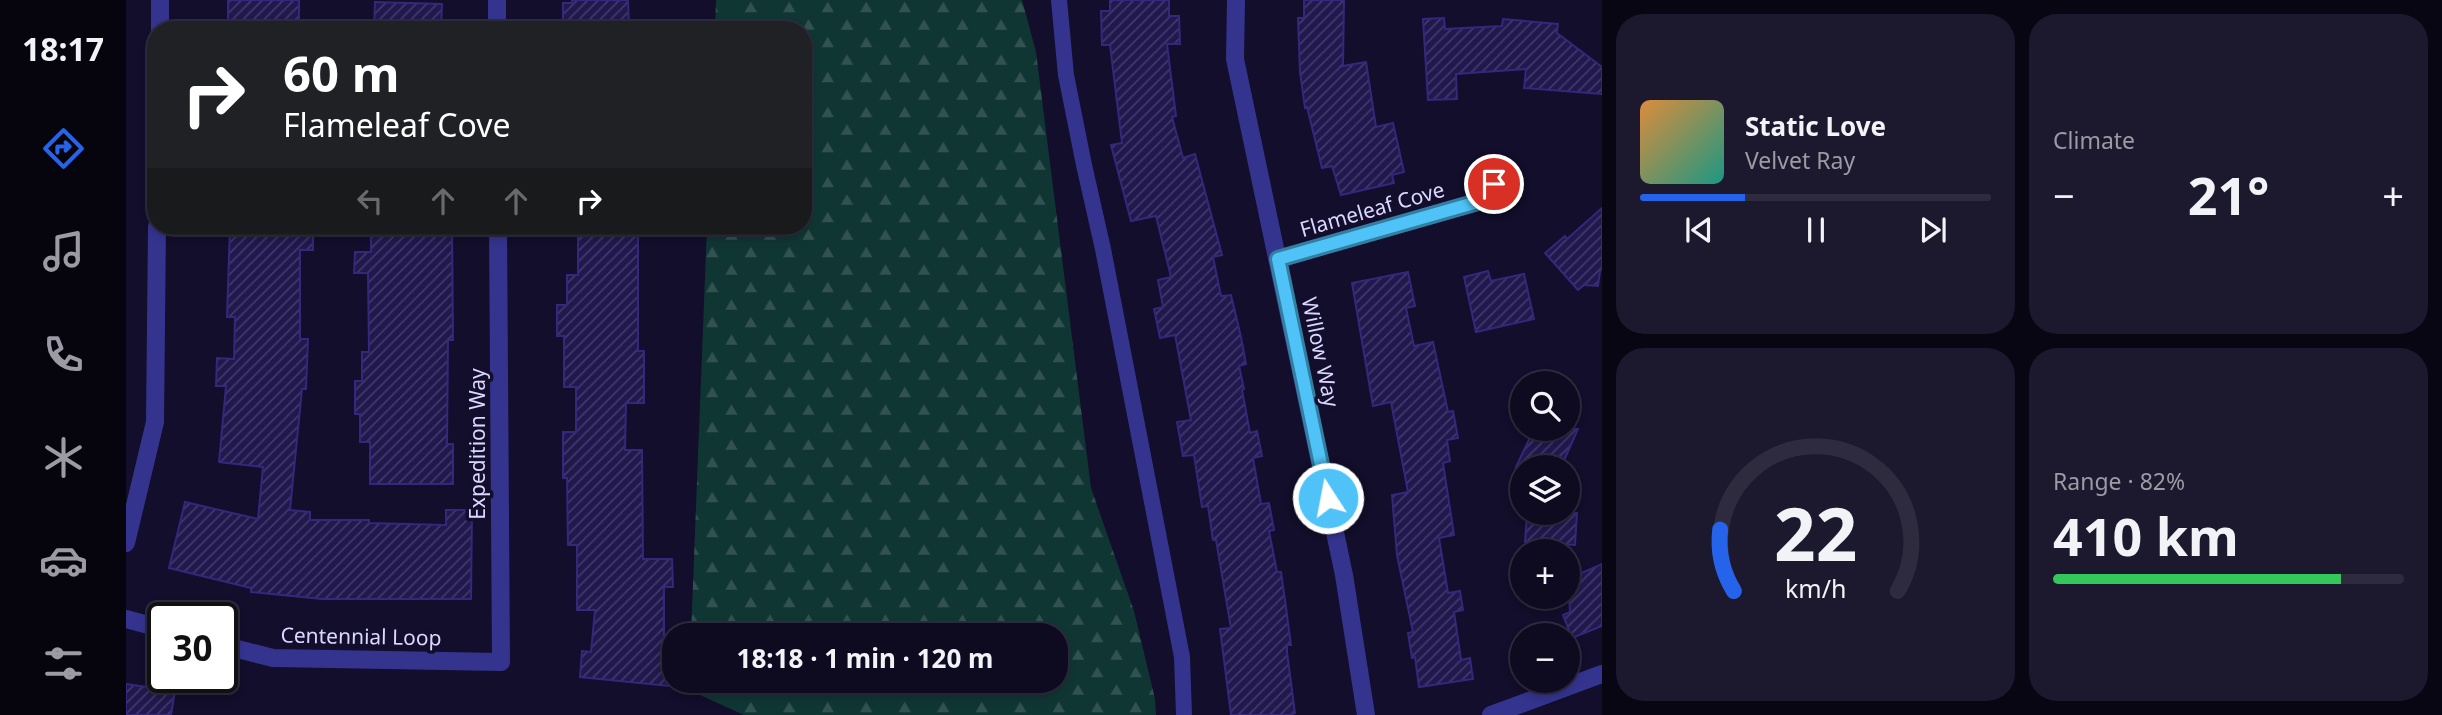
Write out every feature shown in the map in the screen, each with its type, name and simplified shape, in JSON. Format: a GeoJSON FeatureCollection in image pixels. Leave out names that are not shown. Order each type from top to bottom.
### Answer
{"type":"FeatureCollection","features":[{"type":"Feature","properties":{"kind":"street"},"geometry":{"type":"LineString","coordinates":[[160,0],[160,21]]}},
{"type":"Feature","properties":{"kind":"street"},"geometry":{"type":"LineString","coordinates":[[497,0],[497,21]]}},
{"type":"Feature","properties":{"kind":"street","name":"Willow Way"},"geometry":{"type":"LineString","coordinates":[[1236,0],[1235,59],[1344,575],[1366,715]]}},
{"type":"Feature","properties":{"kind":"street","name":"Flameleaf Cove"},"geometry":{"type":"LineString","coordinates":[[1278,259],[1488,199],[1501,170]]}},
{"type":"Feature","properties":{"kind":"street"},"geometry":{"type":"LineString","coordinates":[[126,543],[155,422],[157,235]]}},
{"type":"Feature","properties":{"kind":"street","name":"Expedition Way"},"geometry":{"type":"LineString","coordinates":[[498,235],[501,662]]}},
{"type":"Feature","properties":{"kind":"street"},"geometry":{"type":"LineString","coordinates":[[126,620],[147,625]]}},
{"type":"Feature","properties":{"kind":"street","name":"Centennial Loop"},"geometry":{"type":"LineString","coordinates":[[238,649],[273,658],[501,662]]}},
{"type":"Feature","properties":{"kind":"street"},"geometry":{"type":"LineString","coordinates":[[1490,715],[1602,674]]}},
{"type":"Feature","properties":{"kind":"lane"},"geometry":{"type":"LineString","coordinates":[[1059,0],[1066,75],[1103,249],[1182,657],[1184,715]]}},
{"type":"Feature","properties":{"kind":"green space"},"geometry":{"type":"Polygon","coordinates":[[[716,0],[1022,0],[1036,52],[1091,488],[1134,611],[1155,699],[1156,715],[744,715],[696,693],[1068,693],[1068,623],[691,623],[707,235],[812,235],[812,21],[715,21],[716,0]]]}},
{"type":"Feature","properties":{"kind":"building"},"geometry":{"type":"Polygon","coordinates":[[[228,0],[299,0],[299,21],[228,21],[228,0]]]}},
{"type":"Feature","properties":{"kind":"building"},"geometry":{"type":"Polygon","coordinates":[[[572,0],[628,0],[629,21],[563,21],[563,3],[572,3],[572,0]]]}},
{"type":"Feature","properties":{"kind":"building"},"geometry":{"type":"Polygon","coordinates":[[[1110,0],[1169,0],[1169,16],[1179,16],[1180,44],[1167,44],[1176,116],[1172,117],[1183,158],[1195,154],[1222,255],[1213,257],[1221,296],[1231,295],[1241,337],[1246,364],[1239,366],[1244,389],[1242,390],[1250,433],[1257,431],[1262,456],[1253,458],[1261,504],[1269,503],[1274,530],[1269,531],[1277,572],[1281,572],[1291,645],[1287,645],[1287,652],[1295,713],[1290,715],[1231,715],[1220,629],[1231,628],[1216,540],[1213,540],[1208,506],[1202,507],[1194,455],[1183,456],[1177,422],[1191,420],[1175,335],[1160,338],[1154,309],[1163,307],[1158,280],[1171,277],[1156,216],[1131,221],[1111,145],[1122,143],[1110,45],[1102,45],[1101,11],[1110,11],[1110,0]]]}},
{"type":"Feature","properties":{"kind":"building"},"geometry":{"type":"Polygon","coordinates":[[[1304,0],[1344,0],[1343,66],[1366,62],[1376,127],[1393,123],[1404,172],[1392,175],[1394,183],[1341,195],[1332,166],[1322,168],[1307,107],[1305,108],[1300,72],[1298,18],[1304,18],[1304,0]]]}},
{"type":"Feature","properties":{"kind":"building"},"geometry":{"type":"Polygon","coordinates":[[[375,2],[442,4],[441,21],[374,21],[375,2]]]}},
{"type":"Feature","properties":{"kind":"building"},"geometry":{"type":"Polygon","coordinates":[[[1444,18],[1445,29],[1502,26],[1503,19],[1558,24],[1557,33],[1602,67],[1602,94],[1524,88],[1526,69],[1456,74],[1457,99],[1428,100],[1423,19],[1444,18]]]}},
{"type":"Feature","properties":{"kind":"building"},"geometry":{"type":"Polygon","coordinates":[[[1602,208],[1602,269],[1598,286],[1584,285],[1578,290],[1545,253],[1565,236],[1567,239],[1602,208]]]}},
{"type":"Feature","properties":{"kind":"building"},"geometry":{"type":"Polygon","coordinates":[[[230,235],[313,235],[313,250],[300,250],[300,339],[308,339],[306,389],[302,389],[290,510],[310,512],[310,520],[369,520],[369,523],[446,525],[446,510],[472,510],[471,599],[322,599],[251,592],[251,588],[169,568],[185,502],[258,519],[263,467],[219,462],[226,386],[216,386],[217,358],[234,359],[235,317],[227,317],[230,235]]]}},
{"type":"Feature","properties":{"kind":"building"},"geometry":{"type":"Polygon","coordinates":[[[371,235],[452,235],[453,340],[448,340],[447,444],[453,444],[453,484],[370,484],[370,442],[360,442],[360,414],[355,414],[355,381],[362,381],[362,352],[369,352],[368,273],[354,273],[355,252],[371,252],[371,235]]]}},
{"type":"Feature","properties":{"kind":"building"},"geometry":{"type":"Polygon","coordinates":[[[578,235],[638,235],[638,351],[644,351],[644,403],[626,403],[625,450],[642,450],[643,559],[672,559],[673,587],[664,587],[662,685],[580,677],[582,651],[591,652],[595,610],[577,610],[577,545],[568,545],[563,432],[576,432],[576,387],[564,387],[564,336],[557,336],[557,305],[567,305],[567,275],[578,275],[578,235]]]}},
{"type":"Feature","properties":{"kind":"building"},"geometry":{"type":"Polygon","coordinates":[[[1488,271],[1491,281],[1524,274],[1534,319],[1476,332],[1464,277],[1488,271]]]}},
{"type":"Feature","properties":{"kind":"building"},"geometry":{"type":"Polygon","coordinates":[[[1408,272],[1415,306],[1406,308],[1414,346],[1433,342],[1448,412],[1453,411],[1458,438],[1447,440],[1450,461],[1443,463],[1454,535],[1439,538],[1448,593],[1460,591],[1463,610],[1454,612],[1461,660],[1470,658],[1473,679],[1419,687],[1408,633],[1413,632],[1397,555],[1392,495],[1408,492],[1391,402],[1373,406],[1352,283],[1408,272]]]}},
{"type":"Feature","properties":{"kind":"building"},"geometry":{"type":"Polygon","coordinates":[[[1528,441],[1573,441],[1566,455],[1522,455],[1528,441]]]}},
{"type":"Feature","properties":{"kind":"building"},"geometry":{"type":"Polygon","coordinates":[[[1526,525],[1576,525],[1575,539],[1525,539],[1526,525]]]}},
{"type":"Feature","properties":{"kind":"building"},"geometry":{"type":"Polygon","coordinates":[[[1602,564],[1602,626],[1580,635],[1580,623],[1566,623],[1563,615],[1570,612],[1570,609],[1580,609],[1580,574],[1602,564]]]}},
{"type":"Feature","properties":{"kind":"building"},"geometry":{"type":"Polygon","coordinates":[[[126,684],[147,687],[147,693],[175,693],[171,715],[126,715],[126,684]]]}},
{"type":"Feature","properties":{"kind":"route"},"geometry":{"type":"LineString","coordinates":[[1328,498],[1278,259],[1488,199],[1494,184]]}}]}
